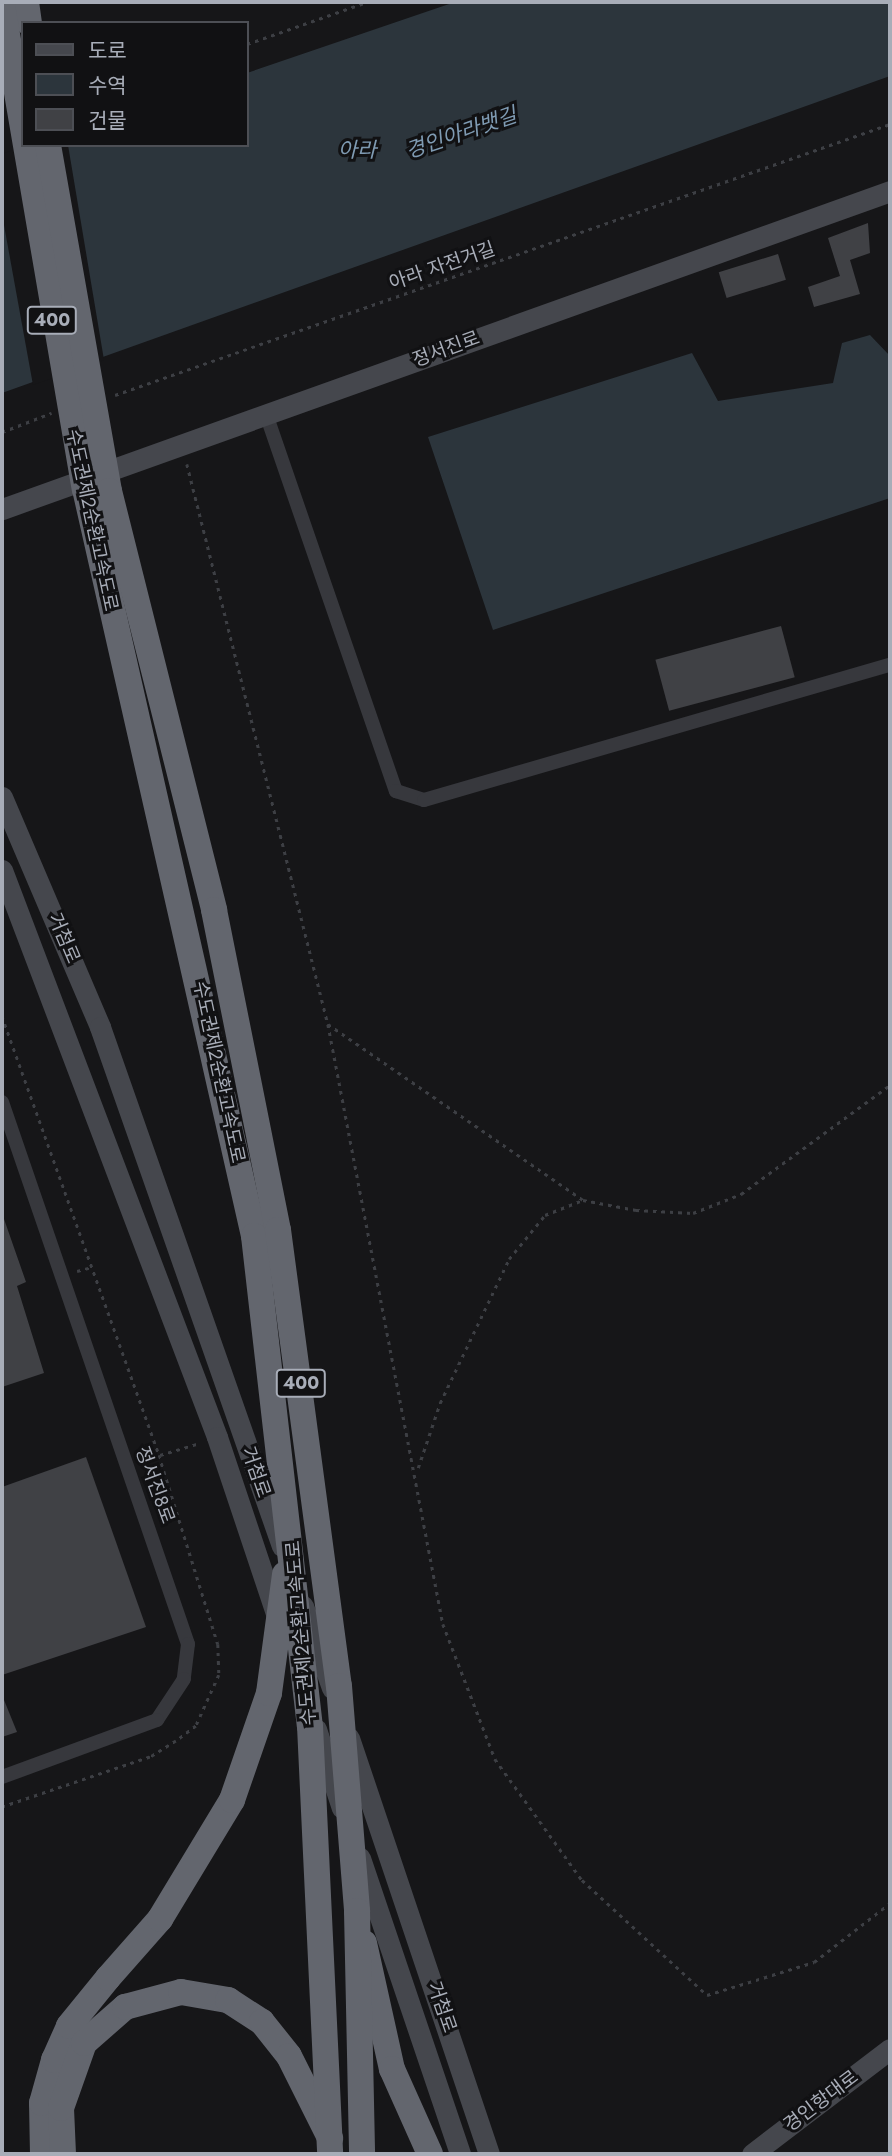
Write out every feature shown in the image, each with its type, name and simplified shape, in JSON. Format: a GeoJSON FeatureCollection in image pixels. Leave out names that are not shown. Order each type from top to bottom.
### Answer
{"type":"FeatureCollection","features":[{"type":"Feature","properties":{"kind":"highway"},"geometry":{"type":"LineString","coordinates":[[26,2],[29,21]]}},
{"type":"Feature","properties":{"kind":"highway","name":"수도권제2순환고속도로"},"geometry":{"type":"LineString","coordinates":[[2,5],[21,116]]}},
{"type":"Feature","properties":{"kind":"highway","name":"수도권제2순환고속도로"},"geometry":{"type":"LineString","coordinates":[[26,147],[85,489],[254,1236],[292,1530],[310,1726],[330,2146]]}},
{"type":"Feature","properties":{"kind":"highway","name":"수도권제2순환고속도로"},"geometry":{"type":"LineString","coordinates":[[48,147],[109,491],[214,910],[278,1230],[322,1528],[357,1911],[362,2154]]}},
{"type":"Feature","properties":{"kind":"highway"},"geometry":{"type":"LineString","coordinates":[[43,2154],[42,2103],[69,2026],[160,1919],[203,1856],[252,1754],[269,1693],[292,1530]]}},
{"type":"Feature","properties":{"kind":"highway"},"geometry":{"type":"LineString","coordinates":[[357,1911],[392,2069],[430,2154]]}},
{"type":"Feature","properties":{"kind":"highway"},"geometry":{"type":"LineString","coordinates":[[63,2154],[61,2108],[84,2043],[125,2007],[181,1992],[228,2000],[262,2022],[289,2056],[330,2146]]}},
{"type":"Feature","properties":{"kind":"street","name":"정서진로"},"geometry":{"type":"LineString","coordinates":[[2,509],[890,191]]}},
{"type":"Feature","properties":{"kind":"street"},"geometry":{"type":"LineString","coordinates":[[266,414],[396,792],[424,800],[890,665]]}},
{"type":"Feature","properties":{"kind":"street","name":"거첨로"},"geometry":{"type":"LineString","coordinates":[[2,797],[74,960],[374,1810],[489,2154]]}},
{"type":"Feature","properties":{"kind":"street","name":"거첨로"},"geometry":{"type":"LineString","coordinates":[[2,870],[44,972],[217,1437],[460,2154]]}},
{"type":"Feature","properties":{"kind":"street","name":"정서진8로"},"geometry":{"type":"LineString","coordinates":[[2,1102],[188,1644],[184,1679],[157,1720],[2,1777]]}},
{"type":"Feature","properties":{"kind":"street","name":"경인항대로"},"geometry":{"type":"LineString","coordinates":[[752,2154],[890,2049]]}},
{"type":"Feature","properties":{"kind":"path"},"geometry":{"type":"LineString","coordinates":[[248,44],[367,2]]}},
{"type":"Feature","properties":{"kind":"path","name":"아라 자전거길"},"geometry":{"type":"LineString","coordinates":[[110,397],[890,124]]}},
{"type":"Feature","properties":{"kind":"path"},"geometry":{"type":"LineString","coordinates":[[2,432],[65,410]]}},
{"type":"Feature","properties":{"kind":"path"},"geometry":{"type":"LineString","coordinates":[[182,443],[328,1024],[418,1469],[443,1624],[495,1759],[582,1880],[707,1995],[814,1962],[890,1903]]}},
{"type":"Feature","properties":{"kind":"path"},"geometry":{"type":"LineString","coordinates":[[328,1024],[583,1200],[693,1213],[741,1195],[890,1084]]}},
{"type":"Feature","properties":{"kind":"path"},"geometry":{"type":"LineString","coordinates":[[418,1469],[440,1404],[509,1259],[545,1215],[583,1200]]}},
{"type":"Feature","properties":{"kind":"path"},"geometry":{"type":"LineString","coordinates":[[159,1455],[217,1437]]}},
{"type":"Feature","properties":{"kind":"water","name":"아라"},"geometry":{"type":"Polygon","coordinates":[[[455,2],[890,2],[890,76],[2,393],[2,158],[32,147],[248,147],[248,73],[455,2]]]}},
{"type":"Feature","properties":{"kind":"water"},"geometry":{"type":"Polygon","coordinates":[[[870,335],[890,356],[890,498],[493,630],[428,437],[692,353],[718,401],[833,383],[842,343],[870,335]]]}},
{"type":"Feature","properties":{"kind":"pier"},"geometry":{"type":"Polygon","coordinates":[[[21,147],[68,147],[104,360],[33,385],[2,214],[2,154],[21,147]]]}},
{"type":"Feature","properties":{"kind":"building"},"geometry":{"type":"Polygon","coordinates":[[[868,223],[870,253],[850,260],[860,294],[814,307],[808,287],[840,276],[828,238],[868,223]]]}},
{"type":"Feature","properties":{"kind":"building"},"geometry":{"type":"Polygon","coordinates":[[[778,254],[786,280],[727,298],[719,272],[778,254]]]}},
{"type":"Feature","properties":{"kind":"building"},"geometry":{"type":"Polygon","coordinates":[[[781,626],[795,677],[669,711],[655,660],[781,626]]]}},
{"type":"Feature","properties":{"kind":"building"},"geometry":{"type":"Polygon","coordinates":[[[4,1219],[26,1282],[17,1286],[44,1373],[2,1387],[4,1219]]]}},
{"type":"Feature","properties":{"kind":"building"},"geometry":{"type":"Polygon","coordinates":[[[86,1457],[146,1627],[2,1675],[2,1487],[86,1457]]]}},
{"type":"Feature","properties":{"kind":"building"},"geometry":{"type":"Polygon","coordinates":[[[2,1695],[17,1732],[2,1737],[2,1695]]]}},
{"type":"Feature","properties":{"kind":"water label","name":"경인아라뱃길"},"geometry":{"type":"Point","coordinates":[461,133]}}]}
